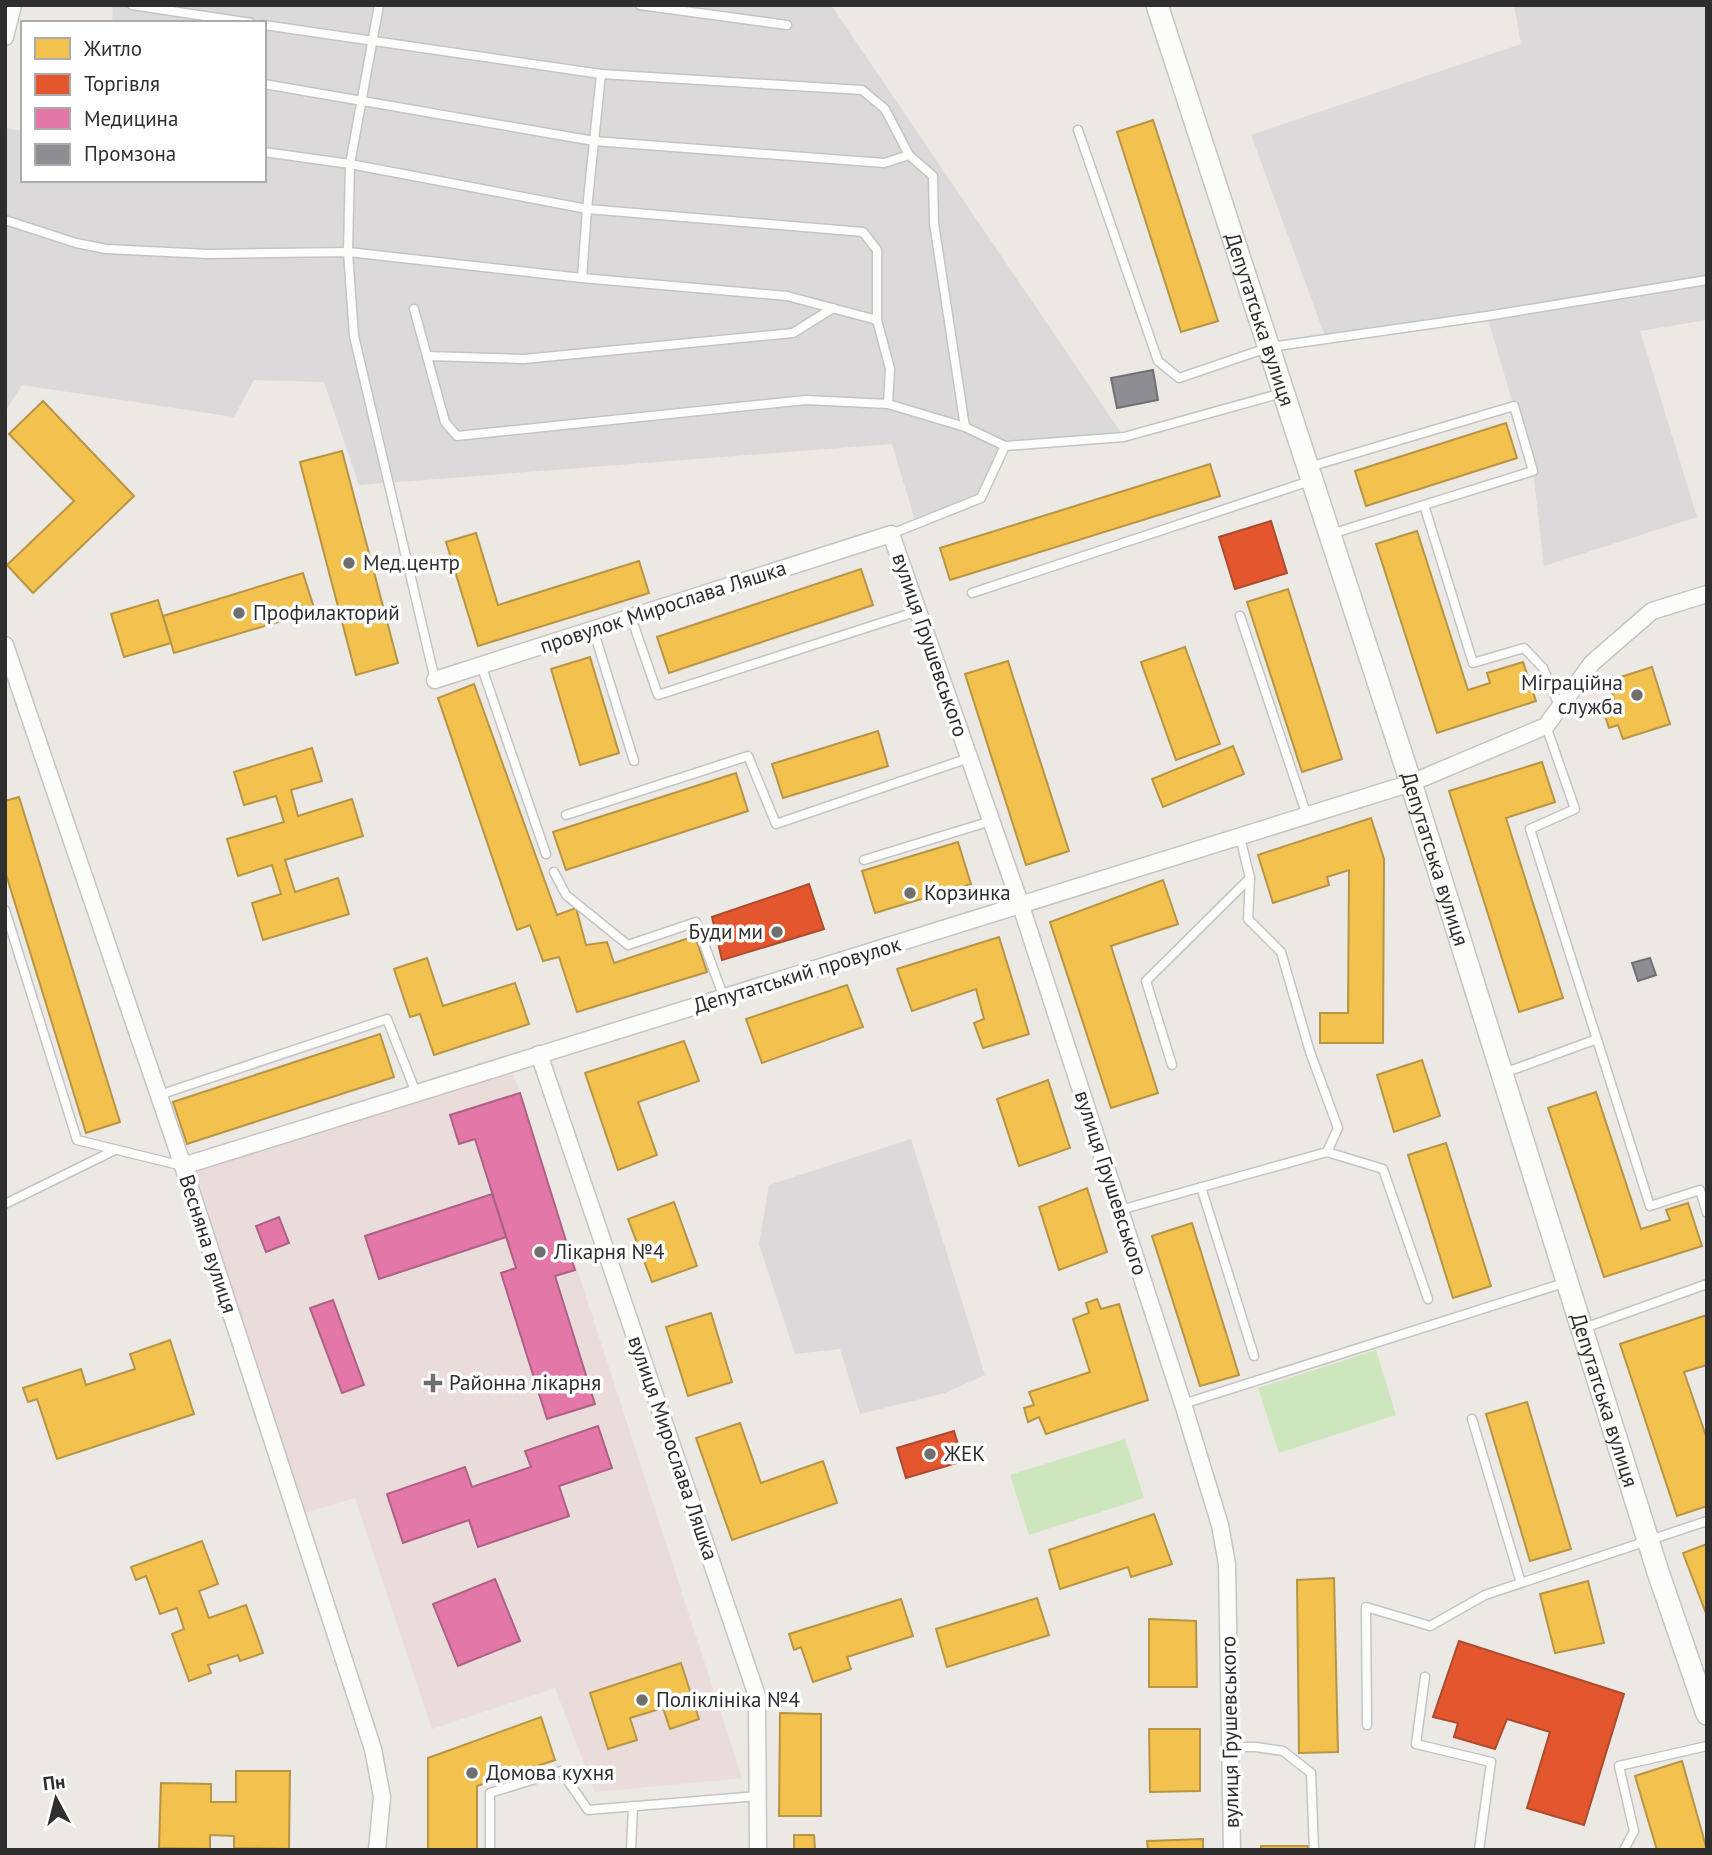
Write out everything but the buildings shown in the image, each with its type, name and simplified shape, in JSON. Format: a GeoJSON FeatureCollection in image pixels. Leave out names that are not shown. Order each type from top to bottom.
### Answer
{"type":"FeatureCollection","features":[{"type":"Feature","properties":{"kind":"street"},"geometry":{"type":"LineString","coordinates":[[5,37],[13,5]]}},
{"type":"Feature","properties":{"kind":"street","name":"Депутатська вулиця"},"geometry":{"type":"LineString","coordinates":[[1162,11],[1411,783],[1648,1541],[1707,1714]]}},
{"type":"Feature","properties":{"kind":"street","name":"провулок Мирослава Ляшка"},"geometry":{"type":"LineString","coordinates":[[435,680],[891,534]]}},
{"type":"Feature","properties":{"kind":"street","name":"вулиця Грушевського"},"geometry":{"type":"LineString","coordinates":[[891,534],[1021,906],[1183,1404],[1224,1542],[1227,1564],[1232,1850]]}},
{"type":"Feature","properties":{"kind":"street"},"geometry":{"type":"LineString","coordinates":[[1546,726],[1592,663],[1652,611],[1707,594]]}},
{"type":"Feature","properties":{"kind":"street","name":"Весняна вулиця"},"geometry":{"type":"LineString","coordinates":[[5,645],[183,1166],[373,1749],[382,1797],[377,1850]]}},
{"type":"Feature","properties":{"kind":"street","name":"Депутатський провулок"},"geometry":{"type":"LineString","coordinates":[[183,1166],[1411,783],[1546,726]]}},
{"type":"Feature","properties":{"kind":"street","name":"вулиця Мирослава Ляшка"},"geometry":{"type":"LineString","coordinates":[[539,1054],[757,1696],[758,1850]]}},
{"type":"Feature","properties":{"kind":"lane"},"geometry":{"type":"LineString","coordinates":[[132,5],[238,21]]}},
{"type":"Feature","properties":{"kind":"lane"},"geometry":{"type":"LineString","coordinates":[[379,5],[350,164],[348,252],[354,336],[435,680]]}},
{"type":"Feature","properties":{"kind":"lane"},"geometry":{"type":"LineString","coordinates":[[640,5],[787,25]]}},
{"type":"Feature","properties":{"kind":"lane"},"geometry":{"type":"LineString","coordinates":[[266,25],[601,74],[862,90],[886,108],[909,155],[933,176],[934,223],[965,427]]}},
{"type":"Feature","properties":{"kind":"lane"},"geometry":{"type":"LineString","coordinates":[[582,278],[601,74]]}},
{"type":"Feature","properties":{"kind":"lane"},"geometry":{"type":"LineString","coordinates":[[266,84],[594,141],[884,163],[909,155]]}},
{"type":"Feature","properties":{"kind":"lane"},"geometry":{"type":"LineString","coordinates":[[1077,130],[1158,361],[1179,378],[1270,347],[1487,316],[1707,280]]}},
{"type":"Feature","properties":{"kind":"lane"},"geometry":{"type":"LineString","coordinates":[[266,152],[350,164],[587,209],[863,232],[877,250],[877,320],[890,369],[888,404]]}},
{"type":"Feature","properties":{"kind":"lane"},"geometry":{"type":"LineString","coordinates":[[5,220],[76,243],[106,249],[208,254],[348,252],[582,278],[787,296],[877,320]]}},
{"type":"Feature","properties":{"kind":"lane"},"geometry":{"type":"LineString","coordinates":[[427,356],[524,359],[793,333],[833,308]]}},
{"type":"Feature","properties":{"kind":"lane"},"geometry":{"type":"LineString","coordinates":[[414,309],[446,422],[457,436],[806,400],[888,404],[965,427],[1005,446],[1124,437],[1284,392]]}},
{"type":"Feature","properties":{"kind":"lane"},"geometry":{"type":"LineString","coordinates":[[972,593],[1311,473],[1514,405],[1533,471],[1331,534]]}},
{"type":"Feature","properties":{"kind":"lane"},"geometry":{"type":"LineString","coordinates":[[891,534],[981,498],[1005,446]]}},
{"type":"Feature","properties":{"kind":"lane"},"geometry":{"type":"LineString","coordinates":[[1424,505],[1473,663],[1524,648],[1544,668],[1559,706]]}},
{"type":"Feature","properties":{"kind":"lane"},"geometry":{"type":"LineString","coordinates":[[631,617],[658,695],[918,611]]}},
{"type":"Feature","properties":{"kind":"lane"},"geometry":{"type":"LineString","coordinates":[[1240,616],[1307,816]]}},
{"type":"Feature","properties":{"kind":"lane"},"geometry":{"type":"LineString","coordinates":[[593,629],[634,761]]}},
{"type":"Feature","properties":{"kind":"lane"},"geometry":{"type":"LineString","coordinates":[[481,665],[546,854]]}},
{"type":"Feature","properties":{"kind":"lane"},"geometry":{"type":"LineString","coordinates":[[1546,726],[1575,809],[1530,829],[1650,1206],[1700,1190],[1707,1213]]}},
{"type":"Feature","properties":{"kind":"lane"},"geometry":{"type":"LineString","coordinates":[[566,815],[748,755],[776,824],[969,758]]}},
{"type":"Feature","properties":{"kind":"lane"},"geometry":{"type":"LineString","coordinates":[[864,860],[991,821]]}},
{"type":"Feature","properties":{"kind":"lane"},"geometry":{"type":"LineString","coordinates":[[1240,837],[1250,877],[1248,919],[1281,952],[1310,1052],[1338,1128],[1327,1152]]}},
{"type":"Feature","properties":{"kind":"lane"},"geometry":{"type":"LineString","coordinates":[[554,872],[566,895],[628,945],[696,922],[724,998]]}},
{"type":"Feature","properties":{"kind":"lane"},"geometry":{"type":"LineString","coordinates":[[1172,1065],[1146,981],[1250,877]]}},
{"type":"Feature","properties":{"kind":"lane"},"geometry":{"type":"LineString","coordinates":[[5,910],[77,1140],[183,1166]]}},
{"type":"Feature","properties":{"kind":"lane"},"geometry":{"type":"LineString","coordinates":[[159,1095],[387,1019],[416,1093]]}},
{"type":"Feature","properties":{"kind":"lane"},"geometry":{"type":"LineString","coordinates":[[1502,1074],[1597,1039]]}},
{"type":"Feature","properties":{"kind":"lane"},"geometry":{"type":"LineString","coordinates":[[5,1204],[115,1150]]}},
{"type":"Feature","properties":{"kind":"lane"},"geometry":{"type":"LineString","coordinates":[[1120,1210],[1327,1152],[1383,1169],[1427,1299]]}},
{"type":"Feature","properties":{"kind":"lane"},"geometry":{"type":"LineString","coordinates":[[1201,1187],[1254,1356]]}},
{"type":"Feature","properties":{"kind":"lane"},"geometry":{"type":"LineString","coordinates":[[1183,1404],[1567,1282]]}},
{"type":"Feature","properties":{"kind":"lane"},"geometry":{"type":"LineString","coordinates":[[1582,1329],[1707,1284]]}},
{"type":"Feature","properties":{"kind":"lane"},"geometry":{"type":"LineString","coordinates":[[1472,1419],[1521,1583]]}},
{"type":"Feature","properties":{"kind":"lane"},"geometry":{"type":"LineString","coordinates":[[1367,1725],[1366,1607],[1430,1626],[1485,1595],[1707,1521]]}},
{"type":"Feature","properties":{"kind":"lane"},"geometry":{"type":"LineString","coordinates":[[1425,1677],[1416,1744],[1491,1762],[1479,1850]]}},
{"type":"Feature","properties":{"kind":"lane"},"geometry":{"type":"LineString","coordinates":[[1624,1850],[1634,1831],[1619,1766],[1707,1746]]}},
{"type":"Feature","properties":{"kind":"lane"},"geometry":{"type":"LineString","coordinates":[[1230,1747],[1283,1751],[1311,1773],[1314,1850]]}},
{"type":"Feature","properties":{"kind":"lane"},"geometry":{"type":"LineString","coordinates":[[491,1850],[490,1793],[561,1771],[588,1810],[758,1796]]}},
{"type":"Feature","properties":{"kind":"lane"},"geometry":{"type":"LineString","coordinates":[[631,1850],[633,1806]]}},
{"type":"Feature","properties":{"kind":"shaded area"},"geometry":{"type":"Polygon","coordinates":[[[113,5],[831,5],[1124,437],[1005,446],[981,498],[916,524],[892,444],[359,485],[324,382],[254,380],[234,417],[22,385],[5,412],[5,128],[21,131],[21,182],[266,182],[266,21],[112,21],[113,5]]]}},
{"type":"Feature","properties":{"kind":"shaded area"},"geometry":{"type":"Polygon","coordinates":[[[1514,5],[1707,5],[1707,320],[1640,331],[1697,517],[1544,566],[1533,471],[1487,316],[1326,339],[1251,135],[1521,44],[1514,5]]]}},
{"type":"Feature","properties":{"kind":"shaded area","name":"Районна лікарня"},"geometry":{"type":"Polygon","coordinates":[[[509,1063],[742,1778],[595,1792],[555,1688],[432,1729],[355,1498],[298,1515],[183,1166],[509,1063]]]}},
{"type":"Feature","properties":{"kind":"shaded area","name":"ЖЕК"},"geometry":{"type":"Polygon","coordinates":[[[911,1139],[985,1375],[945,1393],[860,1414],[840,1349],[795,1354],[759,1244],[769,1185],[911,1139]]]}},
{"type":"Feature","properties":{"kind":"green space"},"geometry":{"type":"Polygon","coordinates":[[[1376,1350],[1396,1415],[1279,1453],[1258,1388],[1376,1350]]]}},
{"type":"Feature","properties":{"kind":"green space"},"geometry":{"type":"Polygon","coordinates":[[[1125,1439],[1144,1498],[1029,1535],[1010,1475],[1125,1439]]]}},
{"type":"Feature","properties":{"kind":"place","name":"Мед.центр"},"geometry":{"type":"Point","coordinates":[349,563]}},
{"type":"Feature","properties":{"kind":"place","name":"Профилакторий"},"geometry":{"type":"Point","coordinates":[239,613]}},
{"type":"Feature","properties":{"kind":"place","name":"Міграційна служба"},"geometry":{"type":"Point","coordinates":[1637,695]}},
{"type":"Feature","properties":{"kind":"place","name":"Корзинка"},"geometry":{"type":"Point","coordinates":[910,893]}},
{"type":"Feature","properties":{"kind":"place","name":"Буди ми"},"geometry":{"type":"Point","coordinates":[777,932]}},
{"type":"Feature","properties":{"kind":"place","name":"Лікарня №4"},"geometry":{"type":"Point","coordinates":[540,1252]}},
{"type":"Feature","properties":{"kind":"place","name":"Районна лікарня"},"geometry":{"type":"Point","coordinates":[433,1383]}},
{"type":"Feature","properties":{"kind":"place","name":"ЖЕК"},"geometry":{"type":"Point","coordinates":[930,1454]}},
{"type":"Feature","properties":{"kind":"place","name":"Поліклініка №4"},"geometry":{"type":"Point","coordinates":[642,1700]}},
{"type":"Feature","properties":{"kind":"place","name":"Домова кухня"},"geometry":{"type":"Point","coordinates":[472,1773]}}]}
